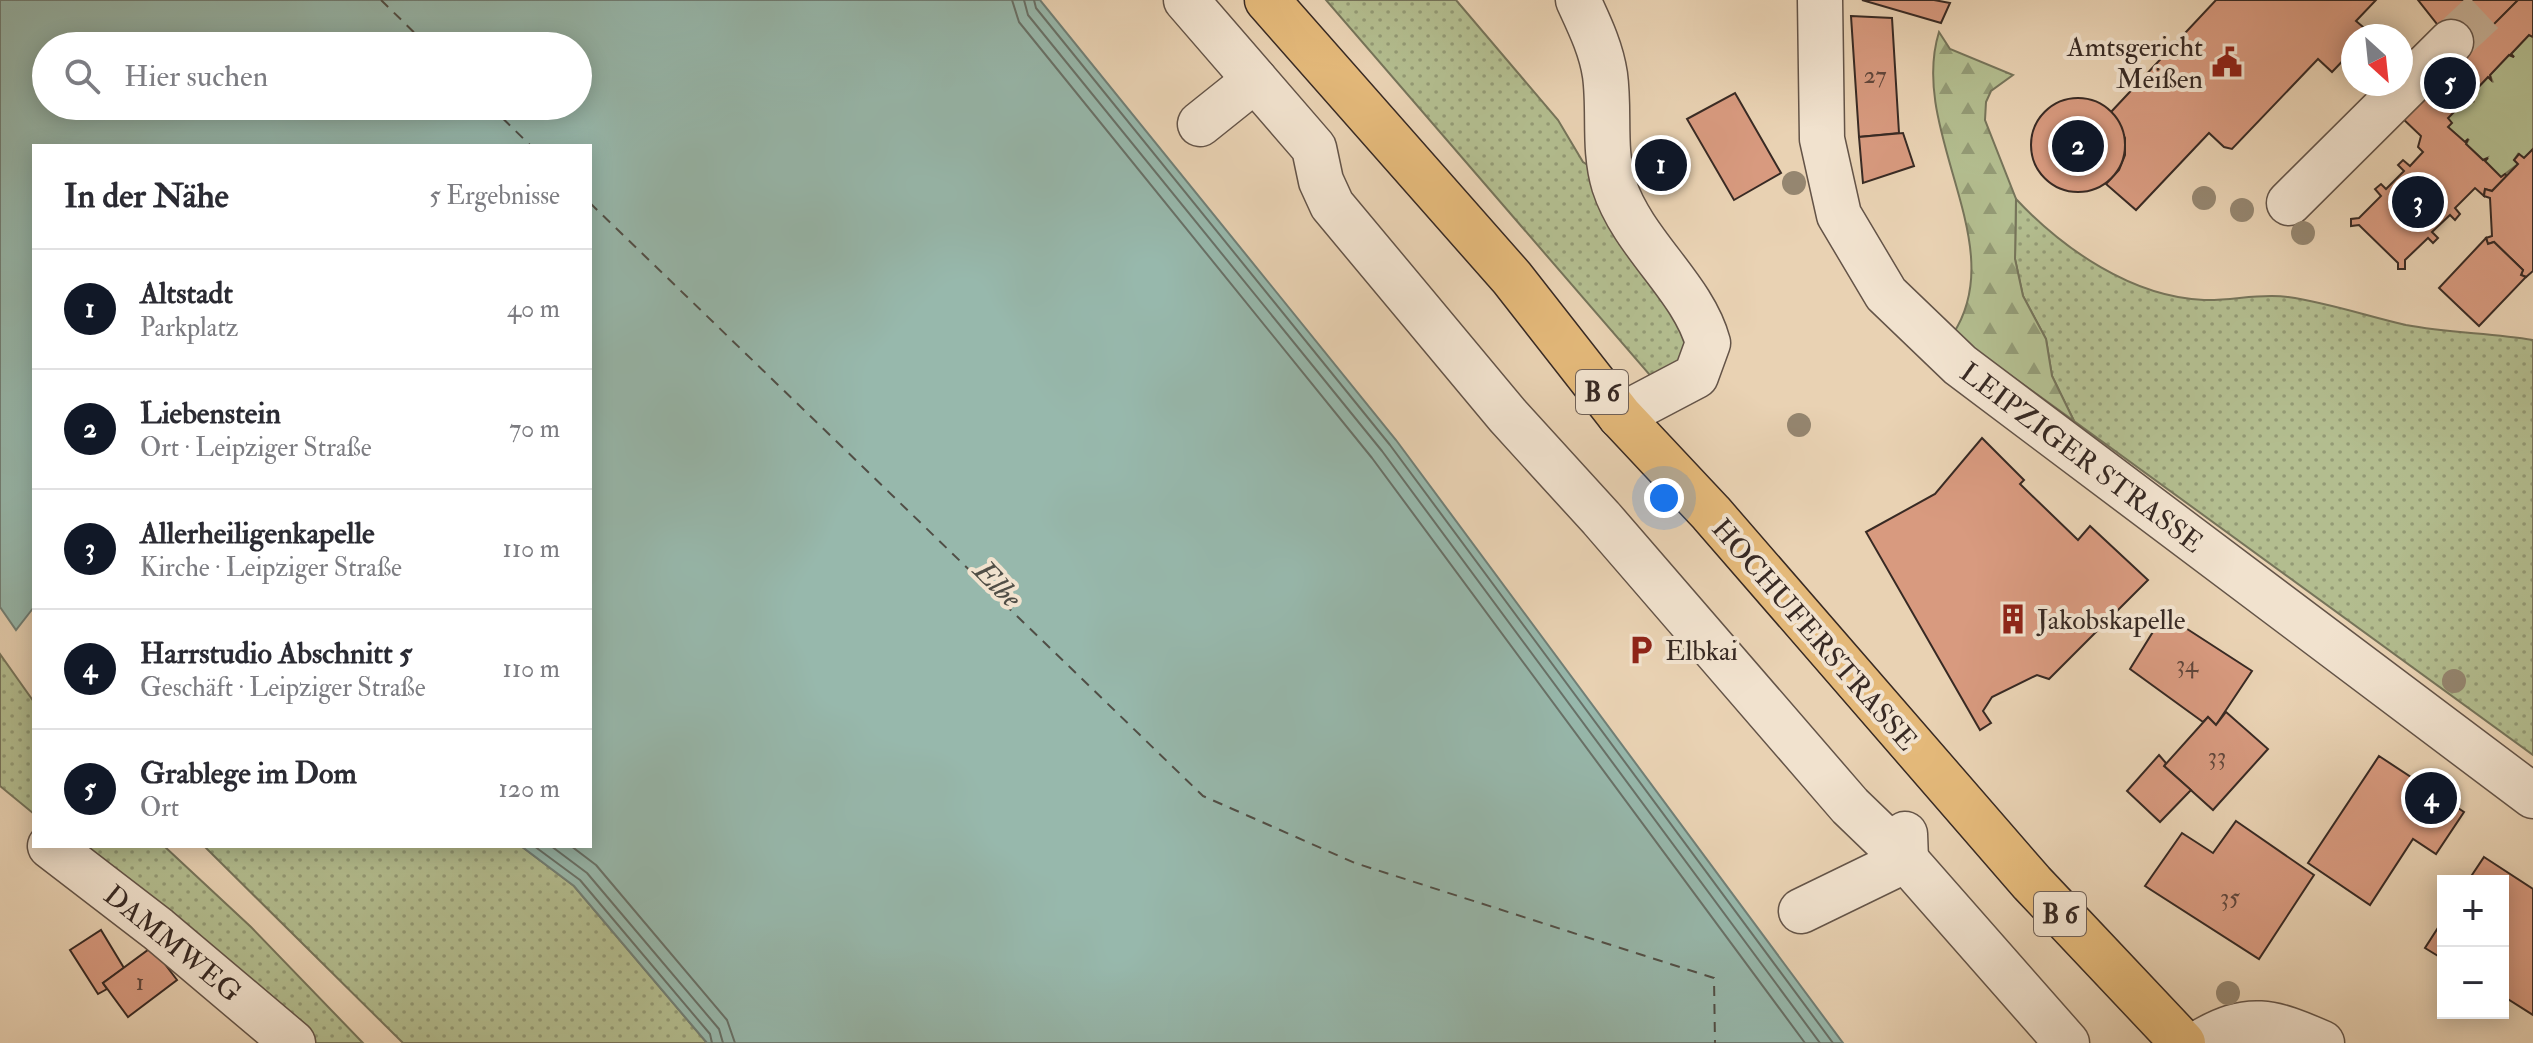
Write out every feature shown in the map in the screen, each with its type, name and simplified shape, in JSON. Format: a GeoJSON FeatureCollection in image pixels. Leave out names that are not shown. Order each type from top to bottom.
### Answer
{"type":"FeatureCollection","features":[{"type":"Feature","properties":{"kind":"main road","name":"HOCHUFERSTRASSE"},"geometry":{"type":"LineString","coordinates":[[1267,0],[1512,278],[1620,416],[1711,513],[2032,883],[2183,1043]]}},
{"type":"Feature","properties":{"kind":"street"},"geometry":{"type":"LineString","coordinates":[[1186,0],[1314,148],[1321,181],[1332,205],[1459,357],[1850,806],[1906,846],[2067,1043]]}},
{"type":"Feature","properties":{"kind":"street"},"geometry":{"type":"LineString","coordinates":[[1578,0],[1603,63],[1608,160],[1615,188],[1652,256],[1696,315],[1708,343],[1696,376],[1620,416]]}},
{"type":"Feature","properties":{"kind":"street","name":"LEIPZIGER STRASSE"},"geometry":{"type":"LineString","coordinates":[[1820,0],[1822,139],[1835,200],[1839,215],[1886,294],[1960,365],[2533,796]]}},
{"type":"Feature","properties":{"kind":"street"},"geometry":{"type":"LineString","coordinates":[[2289,203],[2451,42]]}},
{"type":"Feature","properties":{"kind":"street"},"geometry":{"type":"LineString","coordinates":[[1200,124],[1255,80]]}},
{"type":"Feature","properties":{"kind":"street"},"geometry":{"type":"LineString","coordinates":[[1801,911],[1906,846]]}},
{"type":"Feature","properties":{"kind":"street","name":"DAMMWEG"},"geometry":{"type":"LineString","coordinates":[[53,848],[158,929],[293,1043]]}},
{"type":"Feature","properties":{"kind":"street"},"geometry":{"type":"LineString","coordinates":[[2199,1043],[2238,1023],[2257,1022],[2282,1025],[2322,1043]]}},
{"type":"Feature","properties":{"kind":"green space"},"geometry":{"type":"Polygon","coordinates":[[[1326,0],[1456,0],[1558,120],[1583,162],[1591,167],[1704,329],[1661,388],[1326,0]]]}},
{"type":"Feature","properties":{"kind":"green space"},"geometry":{"type":"Polygon","coordinates":[[[1939,32],[1950,49],[2013,75],[1991,91],[1986,102],[1985,120],[2016,199],[2015,259],[2023,296],[2046,339],[2052,376],[2074,421],[1953,334],[1968,299],[1971,263],[1966,225],[1936,109],[1933,70],[1939,32]]]}},
{"type":"Feature","properties":{"kind":"green space"},"geometry":{"type":"Polygon","coordinates":[[[2529,35],[2533,37],[2533,149],[2524,158],[2518,154],[2514,160],[2518,164],[2501,177],[2485,161],[2487,158],[2483,160],[2466,144],[2469,139],[2465,142],[2448,127],[2448,118],[2467,99],[2472,101],[2469,97],[2488,77],[2492,80],[2490,75],[2509,55],[2514,57],[2511,54],[2529,35]]]}},
{"type":"Feature","properties":{"kind":"green space"},"geometry":{"type":"Polygon","coordinates":[[[2016,199],[2077,252],[2125,280],[2151,290],[2204,300],[2288,297],[2406,325],[2533,340],[2533,755],[2074,421],[2052,376],[2046,339],[2023,296],[2015,259],[2016,199]]]}},
{"type":"Feature","properties":{"kind":"green space"},"geometry":{"type":"Polygon","coordinates":[[[0,654],[32,699],[32,812],[0,786],[0,654]]]}},
{"type":"Feature","properties":{"kind":"green space"},"geometry":{"type":"Polygon","coordinates":[[[74,848],[166,848],[251,927],[363,1043],[303,1043],[74,848]]]}},
{"type":"Feature","properties":{"kind":"green space"},"geometry":{"type":"Polygon","coordinates":[[[206,848],[524,848],[574,886],[707,1043],[403,1043],[206,848]]]}},
{"type":"Feature","properties":{"kind":"water","name":"Elbe"},"geometry":{"type":"Polygon","coordinates":[[[0,0],[1040,0],[1396,440],[1843,1043],[707,1043],[574,886],[524,848],[592,848],[592,144],[32,144],[32,610],[16,630],[0,607],[0,0]]]}},
{"type":"Feature","properties":{"kind":"building"},"geometry":{"type":"Polygon","coordinates":[[[1862,0],[1934,0],[1950,3],[1941,23],[1862,0]]]}},
{"type":"Feature","properties":{"kind":"building"},"geometry":{"type":"Polygon","coordinates":[[[2216,0],[2376,0],[2356,21],[2360,24],[2341,24],[2341,63],[2332,72],[2318,59],[2232,149],[2224,147],[2209,133],[2136,210],[2106,184],[2119,170],[2125,155],[2125,138],[2111,112],[2216,0]]]}},
{"type":"Feature","properties":{"kind":"building"},"geometry":{"type":"Polygon","coordinates":[[[2418,0],[2518,0],[2463,57],[2418,0]]]}},
{"type":"Feature","properties":{"kind":"building"},"geometry":{"type":"Polygon","coordinates":[[[2518,0],[2533,0],[2533,37],[2529,35],[2511,54],[2514,57],[2509,55],[2490,75],[2491,80],[2488,77],[2469,97],[2472,100],[2467,99],[2448,118],[2452,123],[2448,127],[2465,142],[2468,139],[2466,144],[2483,160],[2488,158],[2485,161],[2501,177],[2507,176],[2492,191],[2485,189],[2484,196],[2475,188],[2455,208],[2460,214],[2455,220],[2450,215],[2432,232],[2438,238],[2433,243],[2428,238],[2405,260],[2405,269],[2398,269],[2398,263],[2359,225],[2351,226],[2351,219],[2359,218],[2381,196],[2375,189],[2381,184],[2386,189],[2404,171],[2398,165],[2403,160],[2410,166],[2423,152],[2418,147],[2421,136],[2401,117],[2518,0]]]}},
{"type":"Feature","properties":{"kind":"building"},"geometry":{"type":"Polygon","coordinates":[[[1851,16],[1892,18],[1899,133],[1859,137],[1851,16]]]}},
{"type":"Feature","properties":{"kind":"building"},"geometry":{"type":"Polygon","coordinates":[[[1735,93],[1781,173],[1734,200],[1687,119],[1735,93]]]}},
{"type":"Feature","properties":{"kind":"building"},"geometry":{"type":"Polygon","coordinates":[[[2078,98],[2096,101],[2112,111],[2122,127],[2125,145],[2122,163],[2112,179],[2096,189],[2078,192],[2060,189],[2044,179],[2034,163],[2031,145],[2034,127],[2044,111],[2060,101],[2078,98]]]}},
{"type":"Feature","properties":{"kind":"building"},"geometry":{"type":"Polygon","coordinates":[[[1903,133],[1914,166],[1863,183],[1859,137],[1903,133]]]}},
{"type":"Feature","properties":{"kind":"building"},"geometry":{"type":"Polygon","coordinates":[[[2533,149],[2533,271],[2526,277],[2521,275],[2523,270],[2494,242],[2488,244],[2486,238],[2492,236],[2490,198],[2484,196],[2485,189],[2492,191],[2518,164],[2514,160],[2519,154],[2524,158],[2533,149]]]}},
{"type":"Feature","properties":{"kind":"building"},"geometry":{"type":"Polygon","coordinates":[[[2486,238],[2488,244],[2494,242],[2523,270],[2521,275],[2526,277],[2479,326],[2439,288],[2486,238]]]}},
{"type":"Feature","properties":{"kind":"building","name":"Jakobskapelle"},"geometry":{"type":"Polygon","coordinates":[[[1982,438],[2024,480],[2020,484],[2078,540],[2090,526],[2148,580],[2049,679],[2037,675],[1992,697],[1983,711],[1991,723],[1980,730],[1866,532],[1935,494],[1982,438]]]}},
{"type":"Feature","properties":{"kind":"building"},"geometry":{"type":"Polygon","coordinates":[[[2164,614],[2252,671],[2216,725],[2208,717],[2203,722],[2130,669],[2164,614]]]}},
{"type":"Feature","properties":{"kind":"building"},"geometry":{"type":"Polygon","coordinates":[[[2226,712],[2268,749],[2213,810],[2164,766],[2208,717],[2216,725],[2226,712]]]}},
{"type":"Feature","properties":{"kind":"building"},"geometry":{"type":"Polygon","coordinates":[[[2159,755],[2166,763],[2164,766],[2191,790],[2160,822],[2127,791],[2159,755]]]}},
{"type":"Feature","properties":{"kind":"building"},"geometry":{"type":"Polygon","coordinates":[[[2379,756],[2464,812],[2436,854],[2413,839],[2370,905],[2308,863],[2379,756]]]}},
{"type":"Feature","properties":{"kind":"building"},"geometry":{"type":"Polygon","coordinates":[[[2236,821],[2314,875],[2259,959],[2145,886],[2182,833],[2213,853],[2236,821]]]}},
{"type":"Feature","properties":{"kind":"building"},"geometry":{"type":"Polygon","coordinates":[[[2484,857],[2533,889],[2533,1015],[2509,1000],[2509,875],[2472,875],[2484,857]]]}},
{"type":"Feature","properties":{"kind":"building"},"geometry":{"type":"Polygon","coordinates":[[[2437,929],[2437,955],[2425,948],[2437,929]]]}},
{"type":"Feature","properties":{"kind":"building"},"geometry":{"type":"Polygon","coordinates":[[[101,930],[124,968],[103,983],[107,989],[98,994],[70,950],[101,930]]]}},
{"type":"Feature","properties":{"kind":"building"},"geometry":{"type":"Polygon","coordinates":[[[152,947],[177,980],[128,1017],[103,983],[152,947]]]}},
{"type":"Feature","properties":{"kind":"ferry route"},"geometry":{"type":"LineString","coordinates":[[381,0],[414,32]]}},
{"type":"Feature","properties":{"kind":"ferry route"},"geometry":{"type":"LineString","coordinates":[[504,120],[529,144]]}},
{"type":"Feature","properties":{"kind":"ferry route"},"geometry":{"type":"LineString","coordinates":[[592,205],[1203,796],[1355,863],[1714,978],[1715,1043]]}},
{"type":"Feature","properties":{"kind":"tunnel"},"geometry":{"type":"LineString","coordinates":[[2451,42],[2496,0]]}},
{"type":"Feature","properties":{"kind":"place","name":"Amtsgericht Meißen"},"geometry":{"type":"Point","coordinates":[2227,62]}},
{"type":"Feature","properties":{"kind":"place","name":"Grablege im Dom"},"geometry":{"type":"Point","coordinates":[2450,83]}},
{"type":"Feature","properties":{"kind":"place","name":"Liebenstein"},"geometry":{"type":"Point","coordinates":[2078,146]}},
{"type":"Feature","properties":{"kind":"place","name":"Altstadt"},"geometry":{"type":"Point","coordinates":[1661,165]}},
{"type":"Feature","properties":{"kind":"place","name":"Allerheiligenkapelle"},"geometry":{"type":"Point","coordinates":[2418,202]}},
{"type":"Feature","properties":{"kind":"place","name":"Jakobskapelle"},"geometry":{"type":"Point","coordinates":[2013,619]}},
{"type":"Feature","properties":{"kind":"place","name":"Elbkai"},"geometry":{"type":"Point","coordinates":[1641,650]}},
{"type":"Feature","properties":{"kind":"place","name":"Harrstudio Abschnitt 5"},"geometry":{"type":"Point","coordinates":[2431,798]}}]}
